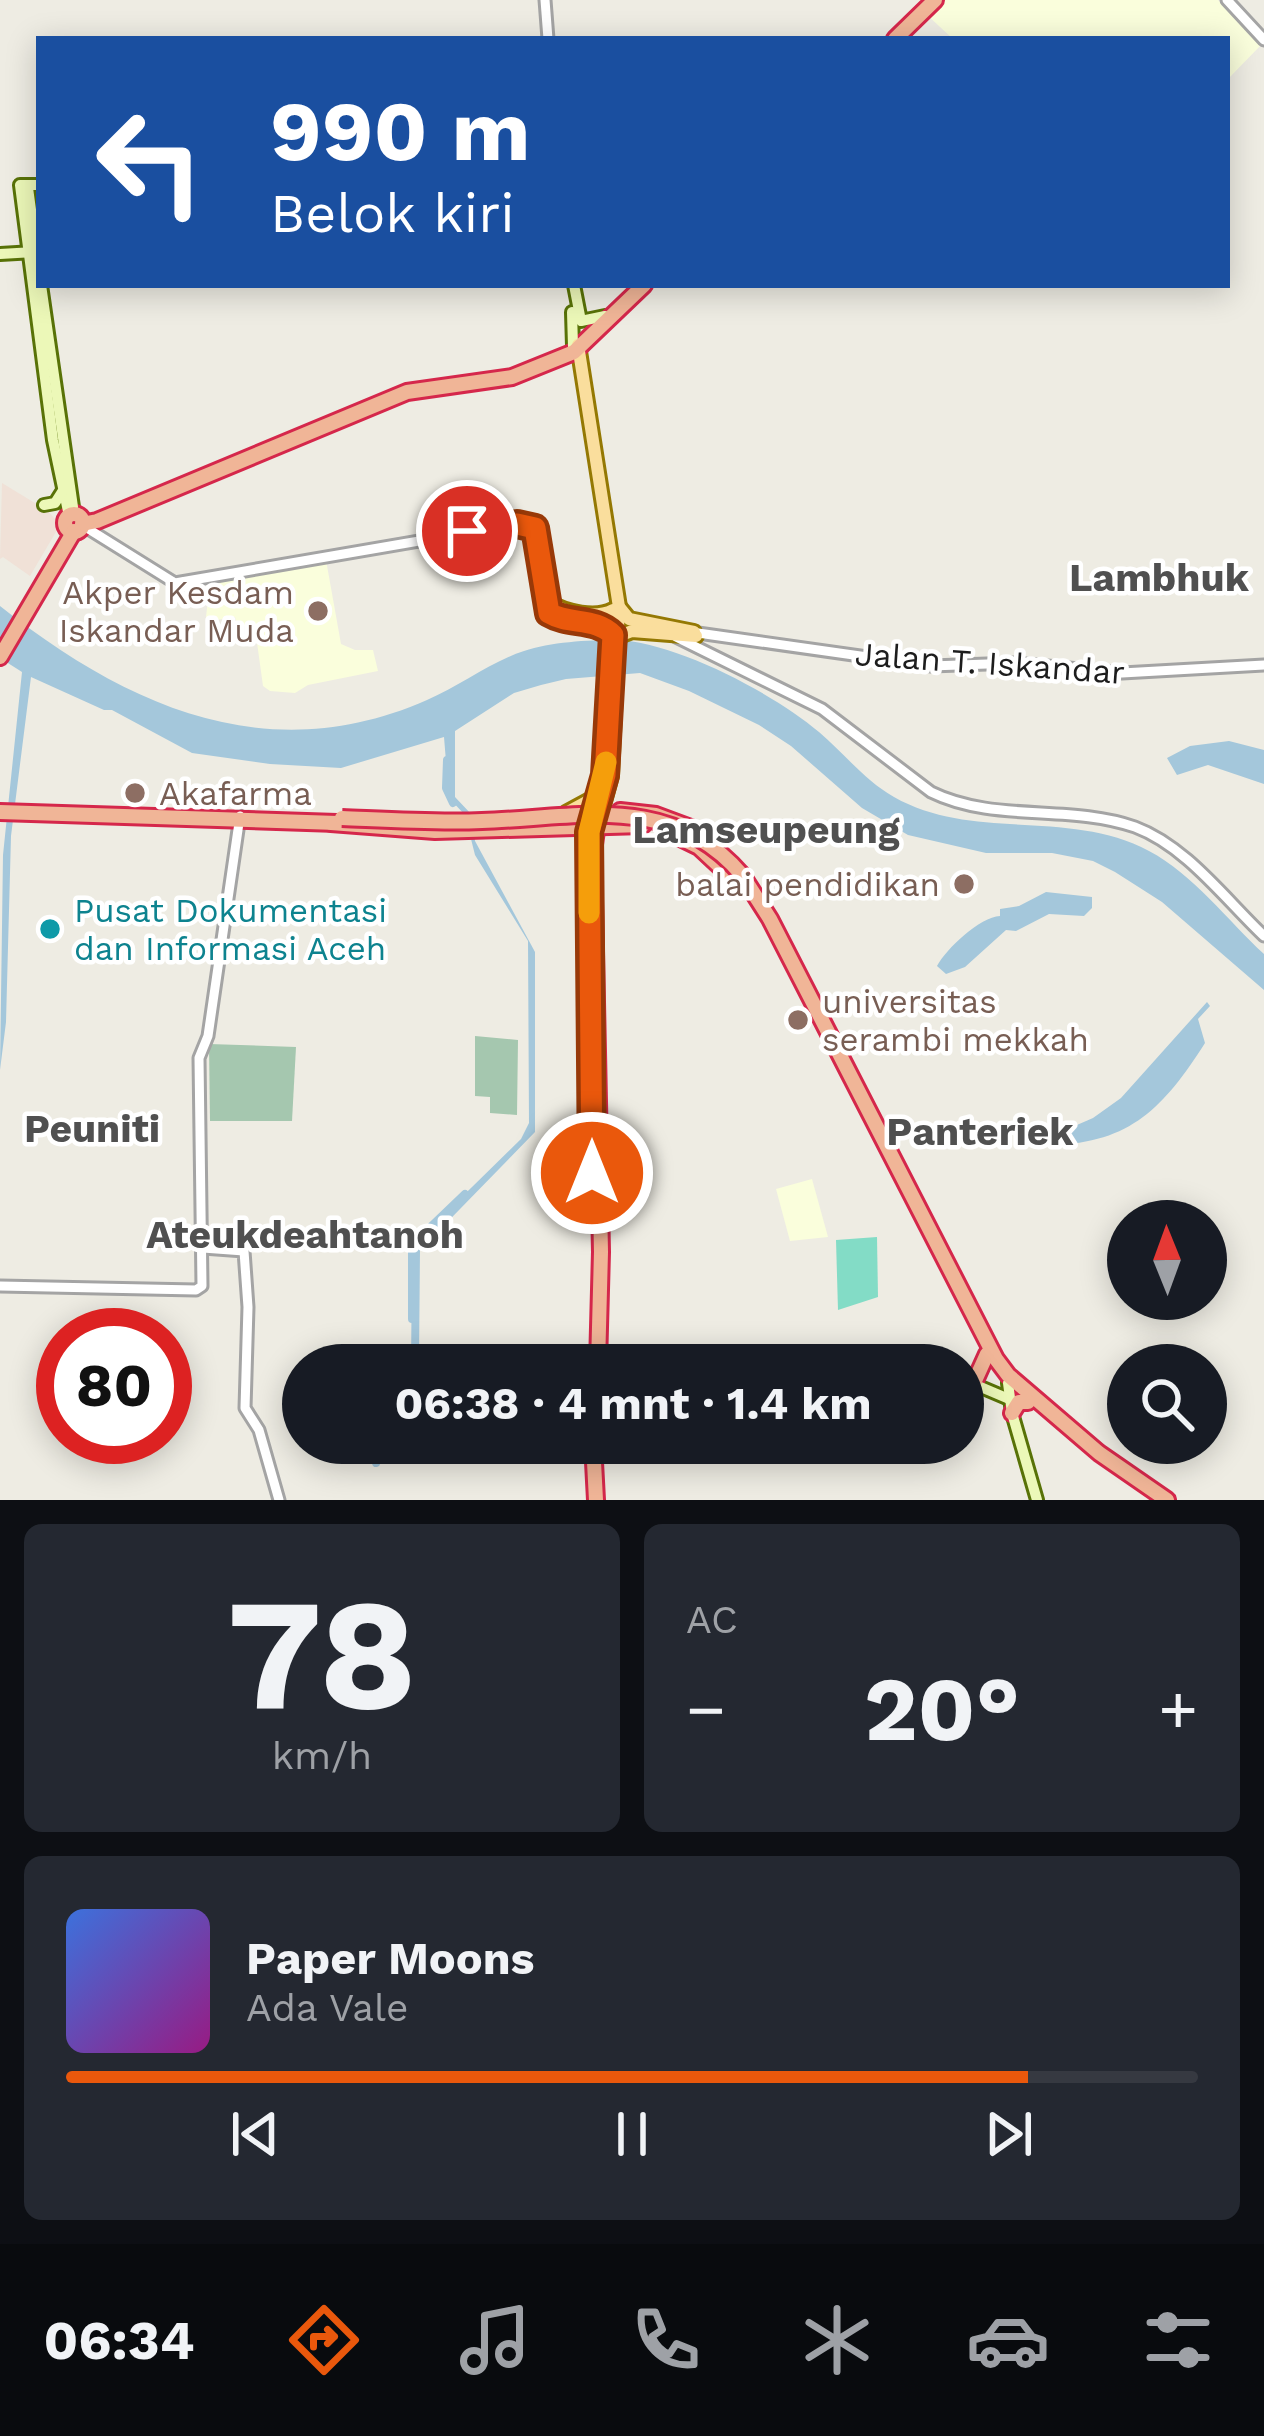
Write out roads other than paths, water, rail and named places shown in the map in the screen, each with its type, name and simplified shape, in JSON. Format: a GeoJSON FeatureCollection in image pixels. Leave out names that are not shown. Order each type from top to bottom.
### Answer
{"type":"FeatureCollection","features":[{"type":"Feature","properties":{"kind":"highway"},"geometry":{"type":"LineString","coordinates":[[889,36],[926,0]]}},
{"type":"Feature","properties":{"kind":"highway"},"geometry":{"type":"LineString","coordinates":[[898,36],[935,0]]}},
{"type":"Feature","properties":{"kind":"highway"},"geometry":{"type":"LineString","coordinates":[[76,523],[109,516],[407,392],[512,377],[576,346],[637,288]]}},
{"type":"Feature","properties":{"kind":"highway"},"geometry":{"type":"LineString","coordinates":[[0,657],[76,523],[402,388],[497,374],[576,346]]}},
{"type":"Feature","properties":{"kind":"highway"},"geometry":{"type":"LineString","coordinates":[[100,535],[109,516]]}},
{"type":"Feature","properties":{"kind":"highway"},"geometry":{"type":"LineString","coordinates":[[0,644],[26,608]]}},
{"type":"Feature","properties":{"kind":"highway"},"geometry":{"type":"LineString","coordinates":[[7,810],[435,822],[633,815],[682,828],[718,850],[750,891],[957,1288],[1008,1375],[1086,1446],[1167,1500]]}},
{"type":"Feature","properties":{"kind":"highway"},"geometry":{"type":"LineString","coordinates":[[469,824],[566,813],[644,825],[680,836],[750,891]]}},
{"type":"Feature","properties":{"kind":"highway"},"geometry":{"type":"LineString","coordinates":[[336,820],[469,824],[656,814],[694,829],[733,858],[746,872],[750,891]]}},
{"type":"Feature","properties":{"kind":"highway"},"geometry":{"type":"LineString","coordinates":[[595,1344],[601,816]]}},
{"type":"Feature","properties":{"kind":"highway"},"geometry":{"type":"LineString","coordinates":[[957,1288],[1010,1398],[1028,1402],[1157,1500]]}},
{"type":"Feature","properties":{"kind":"highway"},"geometry":{"type":"LineString","coordinates":[[984,1362],[987,1354]]}},
{"type":"Feature","properties":{"kind":"highway"},"geometry":{"type":"LineString","coordinates":[[597,1464],[598,1500]]}},
{"type":"Feature","properties":{"kind":"main road"},"geometry":{"type":"LineString","coordinates":[[29,185],[36,284]]}},
{"type":"Feature","properties":{"kind":"main road"},"geometry":{"type":"LineString","coordinates":[[0,254],[32,252]]}},
{"type":"Feature","properties":{"kind":"main road"},"geometry":{"type":"LineString","coordinates":[[36,288],[62,492],[76,523]]}},
{"type":"Feature","properties":{"kind":"main road"},"geometry":{"type":"LineString","coordinates":[[41,288],[76,523]]}},
{"type":"Feature","properties":{"kind":"main road"},"geometry":{"type":"LineString","coordinates":[[572,288],[611,614],[619,632],[601,816]]}},
{"type":"Feature","properties":{"kind":"main road"},"geometry":{"type":"LineString","coordinates":[[573,288],[581,321],[609,316]]}},
{"type":"Feature","properties":{"kind":"main road"},"geometry":{"type":"LineString","coordinates":[[584,379],[588,352],[609,316]]}},
{"type":"Feature","properties":{"kind":"main road"},"geometry":{"type":"LineString","coordinates":[[576,346],[584,379],[611,614]]}},
{"type":"Feature","properties":{"kind":"main road"},"geometry":{"type":"LineString","coordinates":[[44,506],[53,505],[62,492]]}},
{"type":"Feature","properties":{"kind":"main road"},"geometry":{"type":"LineString","coordinates":[[548,603],[706,639]]}},
{"type":"Feature","properties":{"kind":"main road"},"geometry":{"type":"LineString","coordinates":[[548,603],[552,616],[619,632],[706,639]]}},
{"type":"Feature","properties":{"kind":"main road"},"geometry":{"type":"LineString","coordinates":[[566,813],[605,787]]}},
{"type":"Feature","properties":{"kind":"main road"},"geometry":{"type":"LineString","coordinates":[[601,816],[612,803],[605,787]]}},
{"type":"Feature","properties":{"kind":"main road"},"geometry":{"type":"LineString","coordinates":[[984,1388],[1010,1398],[1037,1500]]}},
{"type":"Feature","properties":{"kind":"street"},"geometry":{"type":"LineString","coordinates":[[545,0],[548,36]]}},
{"type":"Feature","properties":{"kind":"street"},"geometry":{"type":"LineString","coordinates":[[1227,0],[1264,40]]}},
{"type":"Feature","properties":{"kind":"street"},"geometry":{"type":"LineString","coordinates":[[76,523],[121,551]]}},
{"type":"Feature","properties":{"kind":"street"},"geometry":{"type":"LineString","coordinates":[[76,523],[175,584],[524,523],[535,528],[548,603]]}},
{"type":"Feature","properties":{"kind":"street","name":"Jalan T. Iskandar"},"geometry":{"type":"LineString","coordinates":[[619,632],[932,666],[1015,663],[1122,673],[1264,665]]}},
{"type":"Feature","properties":{"kind":"street"},"geometry":{"type":"LineString","coordinates":[[706,639],[809,700],[949,801],[1081,815],[1150,834],[1180,855],[1264,935]]}},
{"type":"Feature","properties":{"kind":"street"},"geometry":{"type":"LineString","coordinates":[[0,1286],[200,1289],[199,1058],[241,820]]}},
{"type":"Feature","properties":{"kind":"street"},"geometry":{"type":"LineString","coordinates":[[202,1249],[244,1251],[248,1307],[245,1408],[260,1430],[279,1500]]}},
{"type":"Feature","properties":{"kind":"water"},"geometry":{"type":"Polygon","coordinates":[[[0,606],[98,673],[149,699],[256,728],[311,729],[368,720],[427,700],[499,661],[545,645],[615,640],[665,649],[776,701],[819,732],[883,790],[924,810],[989,823],[1087,831],[1149,851],[1195,885],[1264,954],[1264,990],[1162,902],[1115,872],[1093,861],[1052,853],[986,853],[908,835],[862,808],[791,746],[689,691],[640,673],[566,679],[514,693],[455,731],[455,797],[472,815],[475,841],[535,952],[535,1132],[420,1250],[419,1344],[411,1344],[412,1263],[419,1239],[521,1139],[529,1123],[528,941],[475,855],[465,815],[449,798],[444,737],[341,768],[192,753],[112,710],[31,677],[11,836],[6,1022],[0,1070],[3,855],[22,672],[0,658],[0,606]]]}},
{"type":"Feature","properties":{"kind":"water"},"geometry":{"type":"Polygon","coordinates":[[[1229,741],[1264,750],[1264,784],[1208,765],[1177,775],[1167,758],[1190,746],[1229,741]]]}},
{"type":"Feature","properties":{"kind":"water"},"geometry":{"type":"Polygon","coordinates":[[[1046,892],[1092,897],[1092,908],[1084,916],[1049,914],[1016,931],[1006,930],[965,967],[946,974],[937,966],[964,935],[1000,916],[1000,909],[1019,906],[1046,892]]]}},
{"type":"Feature","properties":{"kind":"water"},"geometry":{"type":"Polygon","coordinates":[[[1207,1002],[1210,1006],[1198,1019],[1205,1043],[1159,1103],[1124,1129],[1080,1143],[1052,1145],[1047,1138],[1093,1118],[1121,1098],[1207,1002]]]}},
{"type":"Feature","properties":{"kind":"waterway"},"geometry":{"type":"LineString","coordinates":[[447,760],[446,788],[453,803]]}},
{"type":"Feature","properties":{"kind":"waterway"},"geometry":{"type":"LineString","coordinates":[[412,1319],[412,1250],[465,1194]]}},
{"type":"Feature","properties":{"kind":"place","name":"Akper Kesdam Iskandar Muda"},"geometry":{"type":"Point","coordinates":[318,611]}},
{"type":"Feature","properties":{"kind":"place","name":"Akafarma"},"geometry":{"type":"Point","coordinates":[135,793]}},
{"type":"Feature","properties":{"kind":"place","name":"balai pendidikan"},"geometry":{"type":"Point","coordinates":[964,884]}},
{"type":"Feature","properties":{"kind":"place","name":"Pusat Dokumentasi dan Informasi Aceh"},"geometry":{"type":"Point","coordinates":[50,929]}},
{"type":"Feature","properties":{"kind":"place","name":"universitas serambi mekkah"},"geometry":{"type":"Point","coordinates":[798,1020]}},
{"type":"Feature","properties":{"kind":"district","name":"Lambhuk"},"geometry":{"type":"Point","coordinates":[1159,577]}},
{"type":"Feature","properties":{"kind":"district","name":"Lamseupeung"},"geometry":{"type":"Point","coordinates":[766,829]}},
{"type":"Feature","properties":{"kind":"district","name":"Peuniti"},"geometry":{"type":"Point","coordinates":[92,1128]}},
{"type":"Feature","properties":{"kind":"district","name":"Panteriek"},"geometry":{"type":"Point","coordinates":[980,1131]}},
{"type":"Feature","properties":{"kind":"district","name":"Ateukdeahtanoh"},"geometry":{"type":"Point","coordinates":[305,1234]}}]}
